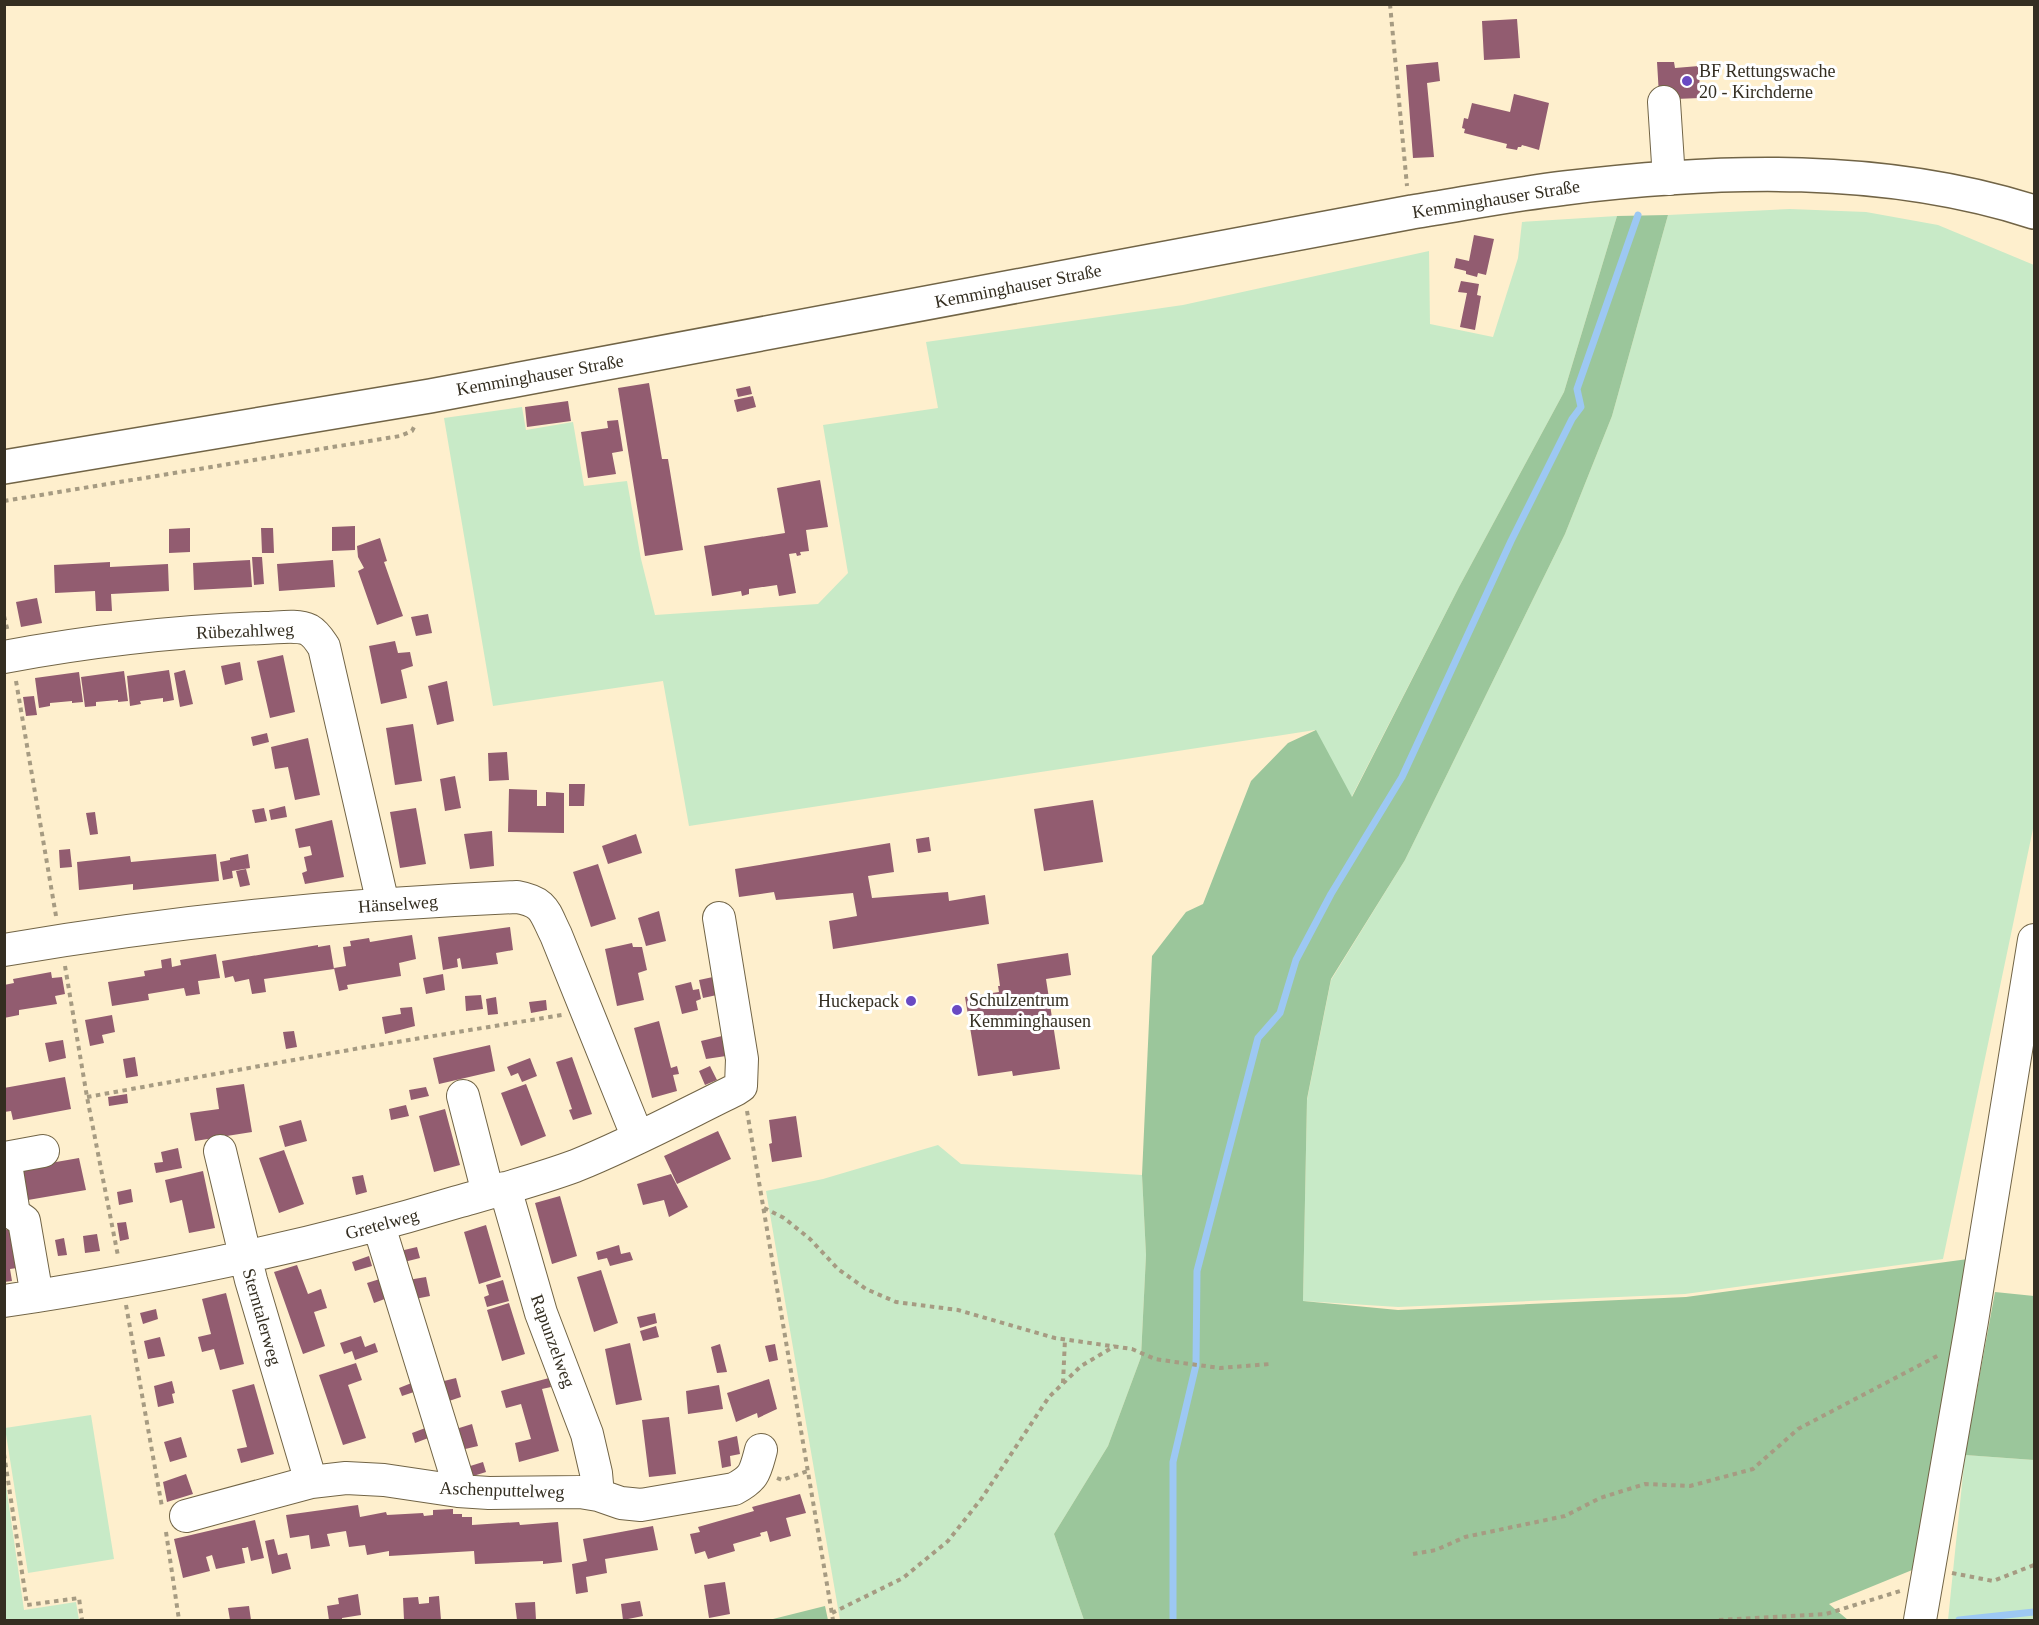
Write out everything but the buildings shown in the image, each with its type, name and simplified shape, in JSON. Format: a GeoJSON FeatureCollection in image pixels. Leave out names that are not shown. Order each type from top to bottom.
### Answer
{"type":"FeatureCollection","features":[{"type":"Feature","properties":{"kind":"main road","name":"Kemminghauser Straße"},"geometry":{"type":"LineString","coordinates":[[4,467],[430,396],[1412,212],[1563,188],[1669,179],[1783,174],[1868,178],[1940,189],[2006,203],[2034,212]]}},
{"type":"Feature","properties":{"kind":"street"},"geometry":{"type":"LineString","coordinates":[[1664,102],[1669,179]]}},
{"type":"Feature","properties":{"kind":"street","name":"Rübezahlweg"},"geometry":{"type":"LineString","coordinates":[[10,666],[82,645],[223,629],[293,627],[308,630],[318,637],[324,647],[383,904]]}},
{"type":"Feature","properties":{"kind":"street","name":"Hänselweg"},"geometry":{"type":"LineString","coordinates":[[4,950],[219,919],[383,904],[517,897],[533,900],[542,907],[556,935],[638,1138]]}},
{"type":"Feature","properties":{"kind":"street"},"geometry":{"type":"LineString","coordinates":[[718,918],[742,1059],[738,1088]]}},
{"type":"Feature","properties":{"kind":"street"},"geometry":{"type":"LineString","coordinates":[[1920,1620],[2034,940]]}},
{"type":"Feature","properties":{"kind":"street","name":"Gretelweg"},"geometry":{"type":"LineString","coordinates":[[4,1301],[245,1258],[379,1226],[573,1166],[638,1138],[738,1088]]}},
{"type":"Feature","properties":{"kind":"street","name":"Rapunzelweg"},"geometry":{"type":"LineString","coordinates":[[463,1096],[540,1313],[587,1434],[596,1473],[598,1495]]}},
{"type":"Feature","properties":{"kind":"street"},"geometry":{"type":"LineString","coordinates":[[37,1296],[24,1221],[14,1214],[5,1158],[43,1151]]}},
{"type":"Feature","properties":{"kind":"street","name":"Sterntalerweg"},"geometry":{"type":"LineString","coordinates":[[220,1152],[245,1258],[311,1482]]}},
{"type":"Feature","properties":{"kind":"street"},"geometry":{"type":"LineString","coordinates":[[379,1226],[459,1485],[458,1491]]}},
{"type":"Feature","properties":{"kind":"street","name":"Aschenputtelweg"},"geometry":{"type":"LineString","coordinates":[[171,1516],[311,1482],[346,1478],[384,1480],[458,1491],[489,1493],[580,1492],[621,1503],[640,1505],[734,1489],[748,1482],[756,1470],[761,1450]]}},
{"type":"Feature","properties":{"kind":"path"},"geometry":{"type":"LineString","coordinates":[[1390,4],[1404,173],[1412,212]]}},
{"type":"Feature","properties":{"kind":"path"},"geometry":{"type":"LineString","coordinates":[[4,501],[400,436],[412,431],[430,396]]}},
{"type":"Feature","properties":{"kind":"path"},"geometry":{"type":"LineString","coordinates":[[10,666],[58,926]]}},
{"type":"Feature","properties":{"kind":"path"},"geometry":{"type":"LineString","coordinates":[[63,956],[87,1097],[120,1267]]}},
{"type":"Feature","properties":{"kind":"path"},"geometry":{"type":"LineString","coordinates":[[87,1097],[366,1047],[587,1011]]}},
{"type":"Feature","properties":{"kind":"path"},"geometry":{"type":"LineString","coordinates":[[738,1088],[746,1105],[833,1620]]}},
{"type":"Feature","properties":{"kind":"path"},"geometry":{"type":"LineString","coordinates":[[764,1208],[784,1218],[810,1239],[838,1269],[866,1289],[896,1302],[958,1310],[1055,1338],[1132,1349],[1155,1359],[1220,1368],[1270,1364]]}},
{"type":"Feature","properties":{"kind":"path"},"geometry":{"type":"LineString","coordinates":[[125,1299],[132,1342],[171,1516],[179,1620]]}},
{"type":"Feature","properties":{"kind":"path"},"geometry":{"type":"LineString","coordinates":[[1063,1383],[1065,1339]]}},
{"type":"Feature","properties":{"kind":"path"},"geometry":{"type":"LineString","coordinates":[[1413,1554],[1436,1550],[1465,1537],[1565,1516],[1600,1498],[1645,1484],[1690,1486],[1753,1469],[1798,1430],[1905,1371],[1968,1340]]}},
{"type":"Feature","properties":{"kind":"path"},"geometry":{"type":"LineString","coordinates":[[832,1612],[903,1578],[948,1541],[982,1498],[1049,1397],[1081,1366],[1115,1346]]}},
{"type":"Feature","properties":{"kind":"path"},"geometry":{"type":"LineString","coordinates":[[4,1454],[27,1605],[79,1598],[82,1620]]}},
{"type":"Feature","properties":{"kind":"path"},"geometry":{"type":"LineString","coordinates":[[1980,1579],[1993,1581],[2034,1565]]}},
{"type":"Feature","properties":{"kind":"path"},"geometry":{"type":"LineString","coordinates":[[1719,1620],[1826,1614],[1926,1583]]}},
{"type":"Feature","properties":{"kind":"green space"},"geometry":{"type":"Polygon","coordinates":[[[1790,209],[1866,212],[1938,225],[2034,265],[2034,824],[1943,1259],[1685,1294],[1398,1307],[1303,1301],[1307,1100],[1331,980],[1405,860],[1565,534],[1612,416],[1668,215],[1790,209]]]}},
{"type":"Feature","properties":{"kind":"green space"},"geometry":{"type":"Polygon","coordinates":[[[1668,215],[1612,416],[1565,534],[1405,860],[1331,979],[1307,1099],[1303,1301],[1398,1310],[1686,1297],[1968,1259],[1922,1566],[1829,1604],[1848,1620],[1084,1620],[1054,1534],[1108,1446],[1141,1357],[1146,1255],[1142,1175],[1152,956],[1186,912],[1203,904],[1251,781],[1288,743],[1316,730],[1352,797],[1459,587],[1564,392],[1617,216],[1668,215]]]}},
{"type":"Feature","properties":{"kind":"green space"},"geometry":{"type":"Polygon","coordinates":[[[1617,216],[1564,392],[1459,587],[1351,798],[1315,730],[689,826],[663,681],[493,706],[444,418],[522,407],[526,430],[573,422],[584,486],[627,481],[641,559],[655,615],[818,604],[848,573],[823,425],[938,408],[926,342],[1183,305],[1429,251],[1430,324],[1493,337],[1518,258],[1522,222],[1617,216]]]}},
{"type":"Feature","properties":{"kind":"green space"},"geometry":{"type":"Polygon","coordinates":[[[938,1145],[961,1164],[1142,1175],[1146,1255],[1141,1357],[1108,1446],[1054,1534],[1084,1620],[840,1620],[766,1191],[823,1179],[938,1145]]]}},
{"type":"Feature","properties":{"kind":"green space"},"geometry":{"type":"Polygon","coordinates":[[[1995,1292],[2034,1296],[2034,1460],[1965,1455],[1995,1292]]]}},
{"type":"Feature","properties":{"kind":"green space"},"geometry":{"type":"Polygon","coordinates":[[[91,1415],[114,1559],[28,1573],[5,1428],[91,1415]]]}},
{"type":"Feature","properties":{"kind":"green space"},"geometry":{"type":"Polygon","coordinates":[[[1965,1455],[2034,1460],[2034,1620],[1948,1620],[1965,1455]]]}},
{"type":"Feature","properties":{"kind":"green space"},"geometry":{"type":"Polygon","coordinates":[[[5,1478],[24,1610],[76,1602],[79,1620],[5,1620],[5,1478]]]}},
{"type":"Feature","properties":{"kind":"green space"},"geometry":{"type":"Polygon","coordinates":[[[825,1606],[828,1620],[769,1620],[825,1606]]]}},
{"type":"Feature","properties":{"kind":"waterway"},"geometry":{"type":"LineString","coordinates":[[1173,1620],[1173,1462],[1196,1365],[1197,1271],[1258,1038],[1280,1013],[1296,960],[1331,894],[1402,777],[1511,541],[1572,419],[1581,407],[1577,389],[1638,215]]}},
{"type":"Feature","properties":{"kind":"waterway"},"geometry":{"type":"LineString","coordinates":[[1959,1620],[2034,1612]]}},
{"type":"Feature","properties":{"kind":"place","name":"BF Rettungswache 20 - Kirchderne"},"geometry":{"type":"Point","coordinates":[1687,81]}},
{"type":"Feature","properties":{"kind":"place","name":"Huckepack"},"geometry":{"type":"Point","coordinates":[911,1001]}},
{"type":"Feature","properties":{"kind":"place","name":"Schulzentrum Kemminghausen"},"geometry":{"type":"Point","coordinates":[957,1010]}}]}
